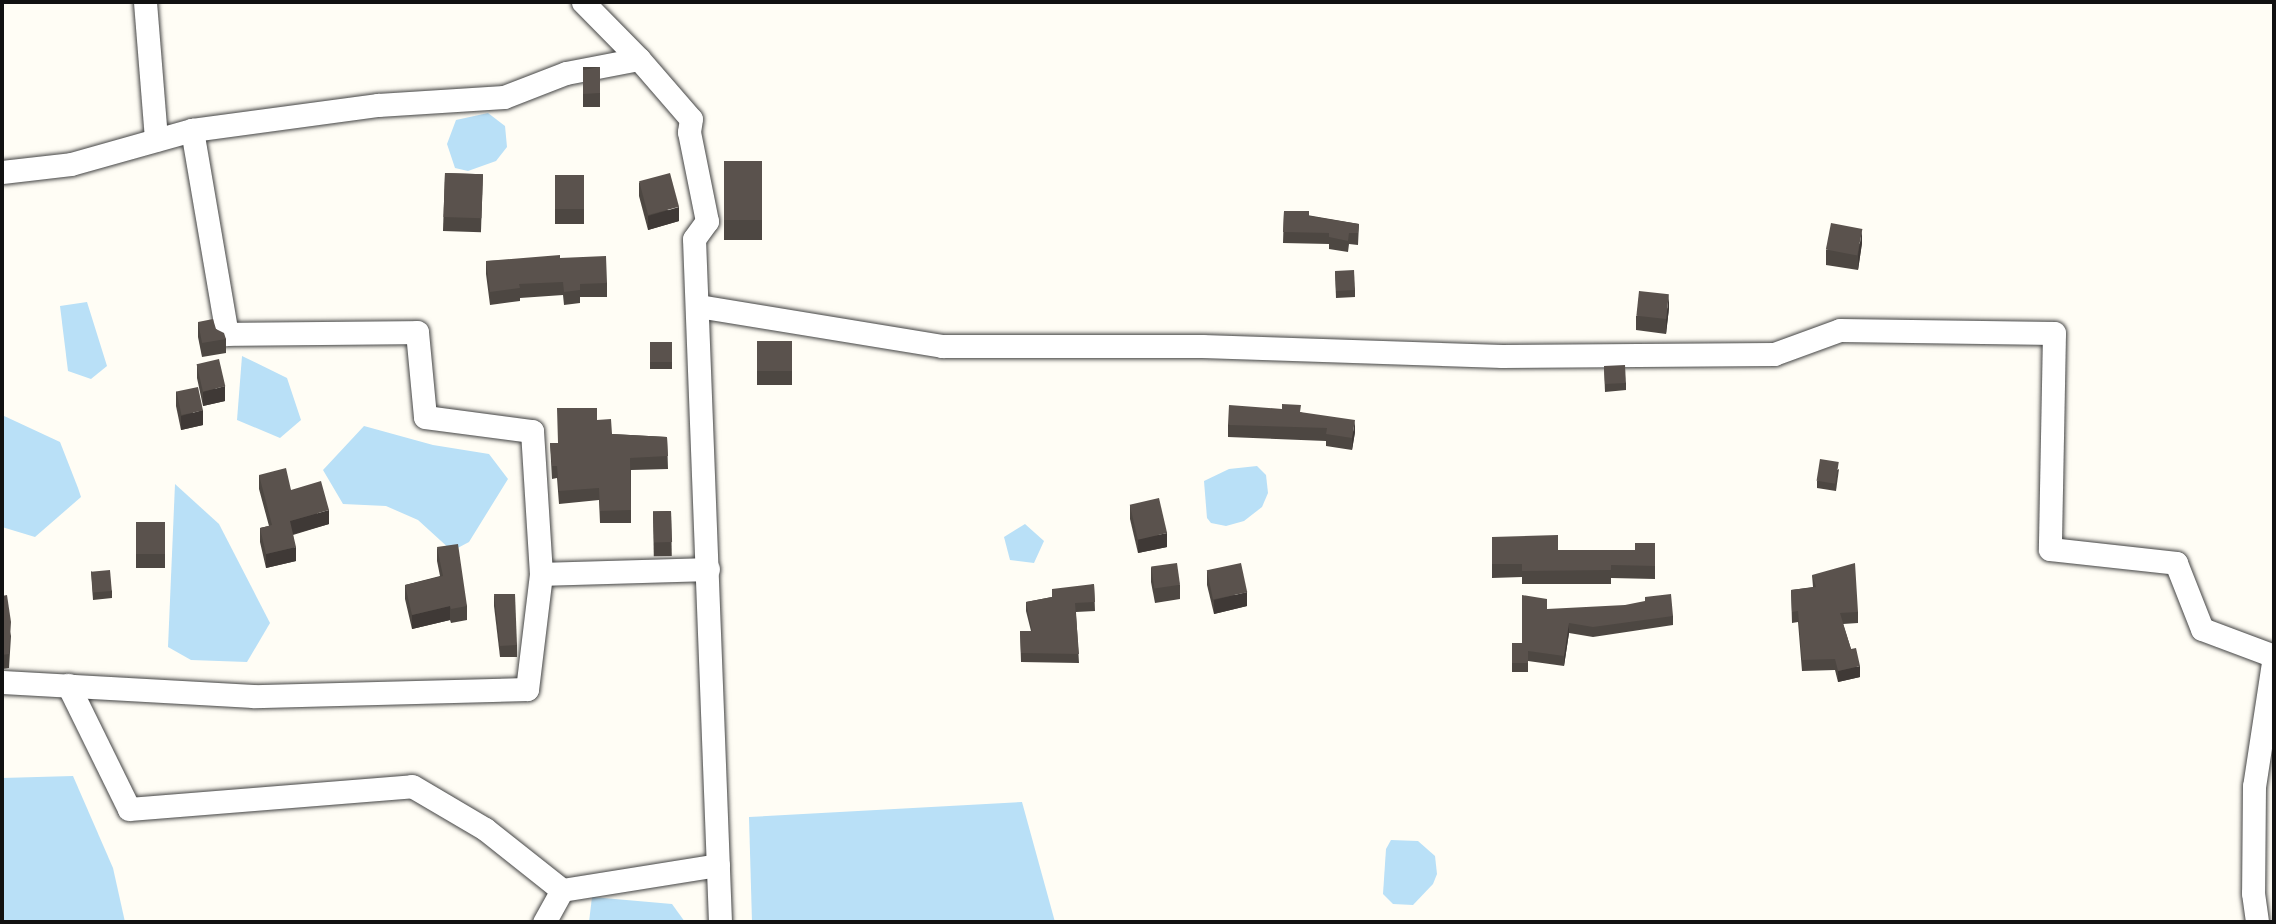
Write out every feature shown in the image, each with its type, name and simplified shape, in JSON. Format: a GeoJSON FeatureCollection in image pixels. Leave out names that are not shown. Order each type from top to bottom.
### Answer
{"type":"FeatureCollection","features":[{"type":"Feature","properties":{"kind":"street"},"geometry":{"type":"LineString","coordinates":[[145,2],[156,140]]}},
{"type":"Feature","properties":{"kind":"street"},"geometry":{"type":"LineString","coordinates":[[583,2],[639,59],[691,119],[689,132],[707,221],[694,239],[720,922]]}},
{"type":"Feature","properties":{"kind":"street"},"geometry":{"type":"LineString","coordinates":[[2,172],[71,164],[192,130],[378,105],[504,97],[566,73],[639,59]]}},
{"type":"Feature","properties":{"kind":"street"},"geometry":{"type":"LineString","coordinates":[[2,682],[253,696],[527,689],[541,574],[532,431],[425,417],[416,332],[227,334],[192,130]]}},
{"type":"Feature","properties":{"kind":"street"},"geometry":{"type":"LineString","coordinates":[[698,306],[942,346],[1202,346],[1502,356],[1774,354],[1840,330],[2054,332],[2050,549],[2176,563],[2202,629],[2274,656],[2254,786],[2264,845],[2253,893],[2257,922]]}},
{"type":"Feature","properties":{"kind":"street"},"geometry":{"type":"LineString","coordinates":[[541,574],[708,569]]}},
{"type":"Feature","properties":{"kind":"street"},"geometry":{"type":"LineString","coordinates":[[68,685],[129,809],[412,786],[485,829],[562,890],[718,865]]}},
{"type":"Feature","properties":{"kind":"street"},"geometry":{"type":"LineString","coordinates":[[544,922],[562,890]]}},
{"type":"Feature","properties":{"kind":"water"},"geometry":{"type":"Polygon","coordinates":[[[488,113],[505,126],[507,147],[496,161],[468,171],[455,168],[447,144],[456,120],[488,113]]]}},
{"type":"Feature","properties":{"kind":"water"},"geometry":{"type":"Polygon","coordinates":[[[87,302],[107,366],[91,379],[68,371],[60,306],[87,302]]]}},
{"type":"Feature","properties":{"kind":"water"},"geometry":{"type":"Polygon","coordinates":[[[242,356],[287,378],[301,420],[280,438],[237,420],[242,356]]]}},
{"type":"Feature","properties":{"kind":"water"},"geometry":{"type":"Polygon","coordinates":[[[2,415],[60,442],[81,497],[35,537],[2,527],[2,415]]]}},
{"type":"Feature","properties":{"kind":"water"},"geometry":{"type":"Polygon","coordinates":[[[364,426],[433,445],[489,454],[508,479],[469,542],[452,551],[418,520],[386,506],[343,504],[323,470],[364,426]]]}},
{"type":"Feature","properties":{"kind":"water"},"geometry":{"type":"Polygon","coordinates":[[[1257,466],[1266,475],[1268,493],[1262,507],[1244,521],[1226,526],[1211,523],[1207,518],[1204,481],[1229,469],[1257,466]]]}},
{"type":"Feature","properties":{"kind":"water"},"geometry":{"type":"Polygon","coordinates":[[[175,484],[219,524],[270,623],[247,662],[191,660],[168,647],[175,484]]]}},
{"type":"Feature","properties":{"kind":"water"},"geometry":{"type":"Polygon","coordinates":[[[1025,524],[1044,541],[1034,563],[1010,560],[1004,537],[1025,524]]]}},
{"type":"Feature","properties":{"kind":"water"},"geometry":{"type":"Polygon","coordinates":[[[73,776],[113,868],[125,922],[2,922],[2,778],[73,776]]]}},
{"type":"Feature","properties":{"kind":"water"},"geometry":{"type":"Polygon","coordinates":[[[1022,802],[1055,922],[752,922],[749,817],[1022,802]]]}},
{"type":"Feature","properties":{"kind":"water"},"geometry":{"type":"Polygon","coordinates":[[[1391,840],[1418,841],[1435,856],[1437,874],[1433,884],[1413,905],[1393,904],[1383,894],[1386,849],[1391,840]]]}},
{"type":"Feature","properties":{"kind":"water"},"geometry":{"type":"Polygon","coordinates":[[[592,897],[672,904],[685,922],[589,922],[592,897]]]}},
{"type":"Feature","properties":{"kind":"building"},"geometry":{"type":"Polygon","coordinates":[[[600,67],[600,93],[583,94],[583,70],[600,67]]]}},
{"type":"Feature","properties":{"kind":"building"},"geometry":{"type":"Polygon","coordinates":[[[724,161],[762,161],[762,220],[724,220],[724,161]]]}},
{"type":"Feature","properties":{"kind":"building"},"geometry":{"type":"Polygon","coordinates":[[[445,173],[483,174],[481,218],[443,217],[445,173]]]}},
{"type":"Feature","properties":{"kind":"building"},"geometry":{"type":"Polygon","coordinates":[[[670,173],[679,207],[648,215],[639,181],[670,173]]]}},
{"type":"Feature","properties":{"kind":"building"},"geometry":{"type":"Polygon","coordinates":[[[555,175],[584,175],[584,209],[555,209],[555,175]]]}},
{"type":"Feature","properties":{"kind":"building"},"geometry":{"type":"Polygon","coordinates":[[[1284,211],[1309,211],[1309,216],[1359,224],[1358,233],[1349,233],[1348,241],[1329,237],[1329,233],[1283,232],[1284,211]]]}},
{"type":"Feature","properties":{"kind":"building"},"geometry":{"type":"Polygon","coordinates":[[[1831,223],[1862,229],[1857,256],[1826,250],[1831,223]]]}},
{"type":"Feature","properties":{"kind":"building"},"geometry":{"type":"Polygon","coordinates":[[[560,255],[560,258],[606,256],[607,283],[580,284],[580,290],[564,292],[563,282],[519,284],[520,288],[490,292],[486,261],[560,255]]]}},
{"type":"Feature","properties":{"kind":"building"},"geometry":{"type":"Polygon","coordinates":[[[1354,270],[1355,290],[1336,291],[1335,271],[1354,270]]]}},
{"type":"Feature","properties":{"kind":"building"},"geometry":{"type":"Polygon","coordinates":[[[1639,291],[1669,294],[1666,319],[1636,316],[1639,291]]]}},
{"type":"Feature","properties":{"kind":"building"},"geometry":{"type":"Polygon","coordinates":[[[213,319],[216,329],[224,333],[226,339],[202,343],[198,322],[213,319]]]}},
{"type":"Feature","properties":{"kind":"building"},"geometry":{"type":"Polygon","coordinates":[[[757,341],[792,341],[792,371],[757,371],[757,341]]]}},
{"type":"Feature","properties":{"kind":"building"},"geometry":{"type":"Polygon","coordinates":[[[650,342],[672,342],[672,362],[650,362],[650,342]]]}},
{"type":"Feature","properties":{"kind":"building"},"geometry":{"type":"Polygon","coordinates":[[[219,359],[225,386],[203,391],[197,364],[219,359]]]}},
{"type":"Feature","properties":{"kind":"building"},"geometry":{"type":"Polygon","coordinates":[[[1625,365],[1626,383],[1605,384],[1604,366],[1625,365]]]}},
{"type":"Feature","properties":{"kind":"building"},"geometry":{"type":"Polygon","coordinates":[[[198,387],[203,410],[181,415],[176,392],[198,387]]]}},
{"type":"Feature","properties":{"kind":"building"},"geometry":{"type":"Polygon","coordinates":[[[1282,404],[1301,405],[1300,412],[1355,420],[1352,438],[1326,434],[1327,428],[1228,425],[1229,405],[1282,409],[1282,404]]]}},
{"type":"Feature","properties":{"kind":"building"},"geometry":{"type":"Polygon","coordinates":[[[557,408],[597,408],[597,420],[611,419],[612,434],[667,437],[668,456],[630,458],[631,510],[600,511],[599,488],[559,491],[557,466],[552,466],[550,443],[558,443],[557,408]]]}},
{"type":"Feature","properties":{"kind":"building"},"geometry":{"type":"Polygon","coordinates":[[[1820,459],[1839,462],[1835,484],[1817,481],[1820,459]]]}},
{"type":"Feature","properties":{"kind":"building"},"geometry":{"type":"Polygon","coordinates":[[[286,468],[291,490],[321,481],[329,510],[290,521],[296,547],[266,554],[260,528],[272,525],[259,475],[286,468]]]}},
{"type":"Feature","properties":{"kind":"building"},"geometry":{"type":"Polygon","coordinates":[[[1159,498],[1167,533],[1138,540],[1130,505],[1159,498]]]}},
{"type":"Feature","properties":{"kind":"building"},"geometry":{"type":"Polygon","coordinates":[[[671,511],[672,542],[654,543],[653,512],[671,511]]]}},
{"type":"Feature","properties":{"kind":"building"},"geometry":{"type":"Polygon","coordinates":[[[136,522],[165,522],[165,554],[136,554],[136,522]]]}},
{"type":"Feature","properties":{"kind":"building"},"geometry":{"type":"Polygon","coordinates":[[[1558,535],[1558,550],[1635,550],[1635,543],[1655,543],[1655,566],[1611,565],[1611,570],[1522,571],[1522,564],[1492,564],[1492,537],[1558,535]]]}},
{"type":"Feature","properties":{"kind":"building"},"geometry":{"type":"Polygon","coordinates":[[[458,544],[467,606],[451,609],[450,606],[412,615],[405,585],[443,576],[437,547],[458,544]]]}},
{"type":"Feature","properties":{"kind":"building"},"geometry":{"type":"Polygon","coordinates":[[[1177,563],[1180,585],[1154,588],[1151,567],[1177,563]]]}},
{"type":"Feature","properties":{"kind":"building"},"geometry":{"type":"Polygon","coordinates":[[[1241,563],[1247,592],[1213,600],[1207,570],[1241,563]]]}},
{"type":"Feature","properties":{"kind":"building"},"geometry":{"type":"Polygon","coordinates":[[[1855,563],[1858,612],[1840,613],[1851,649],[1856,648],[1860,666],[1838,671],[1835,659],[1802,660],[1798,611],[1792,612],[1791,590],[1816,587],[1812,575],[1855,563]]]}},
{"type":"Feature","properties":{"kind":"building"},"geometry":{"type":"Polygon","coordinates":[[[110,570],[112,591],[93,593],[91,572],[110,570]]]}},
{"type":"Feature","properties":{"kind":"building"},"geometry":{"type":"Polygon","coordinates":[[[1094,584],[1095,602],[1075,603],[1079,654],[1021,653],[1020,631],[1032,631],[1026,602],[1052,597],[1052,589],[1094,584]]]}},
{"type":"Feature","properties":{"kind":"building"},"geometry":{"type":"Polygon","coordinates":[[[494,594],[515,594],[517,645],[500,646],[494,594]]]}},
{"type":"Feature","properties":{"kind":"building"},"geometry":{"type":"Polygon","coordinates":[[[1671,594],[1673,616],[1593,627],[1569,623],[1564,656],[1528,651],[1528,663],[1512,663],[1512,643],[1522,643],[1522,595],[1547,599],[1547,609],[1625,605],[1645,601],[1645,597],[1671,594]]]}},
{"type":"Feature","properties":{"kind":"building"},"geometry":{"type":"Polygon","coordinates":[[[7,595],[11,622],[9,654],[2,655],[2,596],[7,595]]]}}]}
